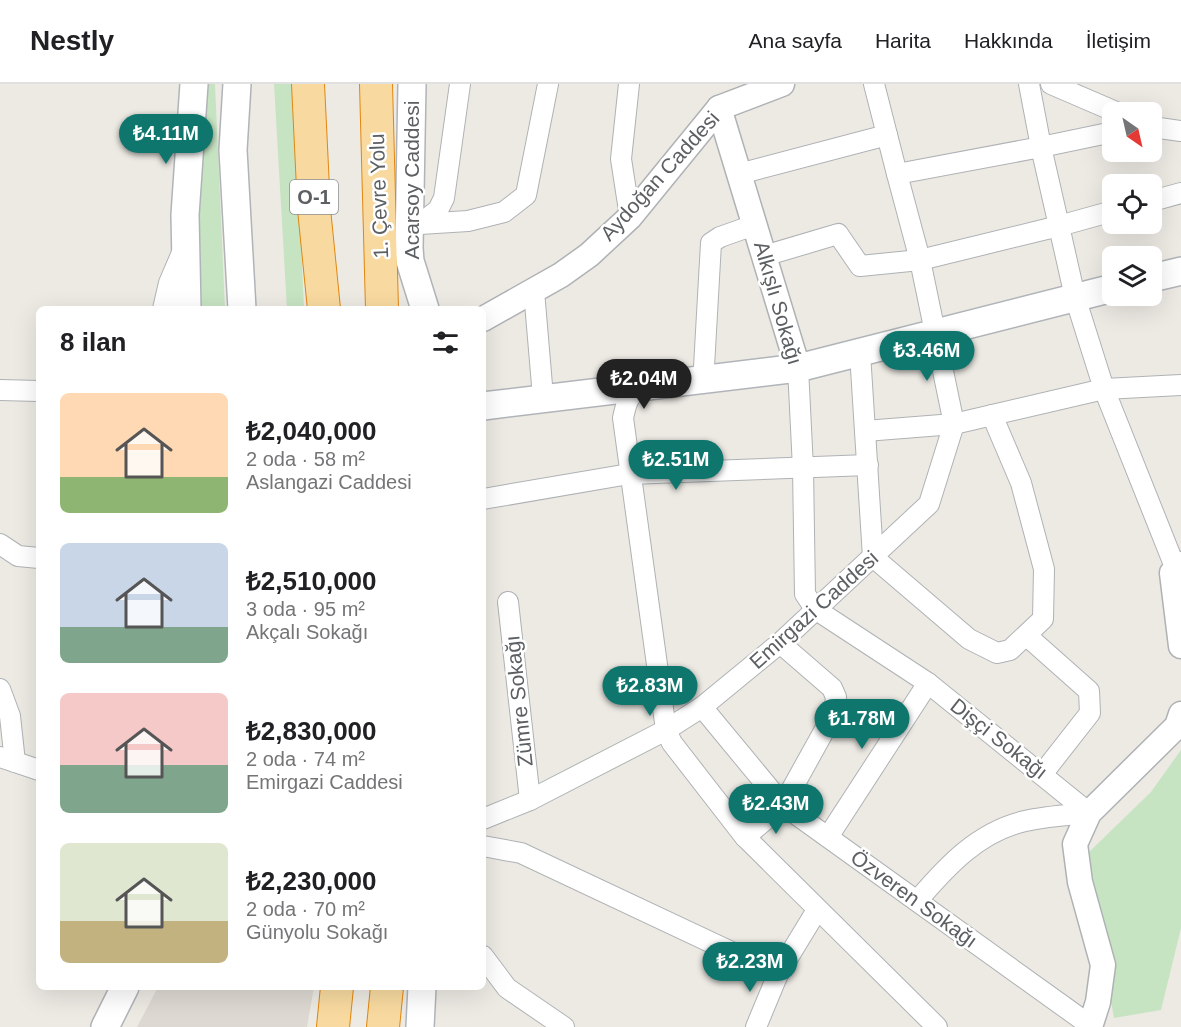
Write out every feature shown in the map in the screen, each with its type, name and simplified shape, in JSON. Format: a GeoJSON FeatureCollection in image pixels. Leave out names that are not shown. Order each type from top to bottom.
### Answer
{"type":"FeatureCollection","features":[{"type":"Feature","properties":{"kind":"highway","name":"O-1"},"geometry":{"type":"LineString","coordinates":[[308,84],[314,209],[324,306]]}},
{"type":"Feature","properties":{"kind":"highway","name":"1. Çevre Yolu"},"geometry":{"type":"LineString","coordinates":[[376,84],[382,306]]}},
{"type":"Feature","properties":{"kind":"highway"},"geometry":{"type":"LineString","coordinates":[[333,1027],[337,990]]}},
{"type":"Feature","properties":{"kind":"highway"},"geometry":{"type":"LineString","coordinates":[[383,1027],[387,990]]}},
{"type":"Feature","properties":{"kind":"main road"},"geometry":{"type":"LineString","coordinates":[[187,306],[184,248],[194,84]]}},
{"type":"Feature","properties":{"kind":"main road"},"geometry":{"type":"LineString","coordinates":[[237,84],[233,150],[242,306]]}},
{"type":"Feature","properties":{"kind":"main road","name":"Acarsoy Caddesi"},"geometry":{"type":"LineString","coordinates":[[412,84],[414,224],[436,306]]}},
{"type":"Feature","properties":{"kind":"main road","name":"Acarsoy Caddesi"},"geometry":{"type":"LineString","coordinates":[[424,84],[410,261],[424,306]]}},
{"type":"Feature","properties":{"kind":"main road"},"geometry":{"type":"LineString","coordinates":[[1162,276],[1181,271]]}},
{"type":"Feature","properties":{"kind":"main road"},"geometry":{"type":"LineString","coordinates":[[486,406],[798,368],[1102,291]]}},
{"type":"Feature","properties":{"kind":"main road"},"geometry":{"type":"LineString","coordinates":[[105,1027],[124,990]]}},
{"type":"Feature","properties":{"kind":"main road"},"geometry":{"type":"LineString","coordinates":[[420,1027],[422,990]]}},
{"type":"Feature","properties":{"kind":"street"},"geometry":{"type":"LineString","coordinates":[[414,224],[438,210],[444,198],[460,84]]}},
{"type":"Feature","properties":{"kind":"street"},"geometry":{"type":"LineString","coordinates":[[414,224],[468,221],[504,212],[526,195],[548,84]]}},
{"type":"Feature","properties":{"kind":"street"},"geometry":{"type":"LineString","coordinates":[[629,84],[621,159],[630,217]]}},
{"type":"Feature","properties":{"kind":"street","name":"Aydoğan Caddesi"},"geometry":{"type":"LineString","coordinates":[[486,317],[534,291],[589,255],[630,217],[719,108],[782,84]]}},
{"type":"Feature","properties":{"kind":"street"},"geometry":{"type":"LineString","coordinates":[[874,84],[920,260],[954,424]]}},
{"type":"Feature","properties":{"kind":"street"},"geometry":{"type":"LineString","coordinates":[[1029,84],[1075,297],[1104,389],[1178,566],[1172,573],[1181,646]]}},
{"type":"Feature","properties":{"kind":"street"},"geometry":{"type":"LineString","coordinates":[[1051,84],[1102,106]]}},
{"type":"Feature","properties":{"kind":"street","name":"Alkışlı Sokağı"},"geometry":{"type":"LineString","coordinates":[[719,108],[798,368],[803,468],[805,594],[815,609]]}},
{"type":"Feature","properties":{"kind":"street"},"geometry":{"type":"LineString","coordinates":[[1162,128],[1181,130]]}},
{"type":"Feature","properties":{"kind":"street"},"geometry":{"type":"LineString","coordinates":[[897,174],[1102,134]]}},
{"type":"Feature","properties":{"kind":"street"},"geometry":{"type":"LineString","coordinates":[[739,174],[887,135]]}},
{"type":"Feature","properties":{"kind":"street"},"geometry":{"type":"LineString","coordinates":[[1162,198],[1181,193]]}},
{"type":"Feature","properties":{"kind":"street"},"geometry":{"type":"LineString","coordinates":[[764,256],[838,234],[860,266],[920,260],[1102,215]]}},
{"type":"Feature","properties":{"kind":"street"},"geometry":{"type":"LineString","coordinates":[[716,378],[704,367],[711,243],[720,237],[754,225]]}},
{"type":"Feature","properties":{"kind":"street"},"geometry":{"type":"LineString","coordinates":[[164,306],[172,275],[184,248]]}},
{"type":"Feature","properties":{"kind":"street"},"geometry":{"type":"LineString","coordinates":[[534,291],[543,397]]}},
{"type":"Feature","properties":{"kind":"street"},"geometry":{"type":"LineString","coordinates":[[860,354],[873,557],[969,639],[997,653],[1010,650],[1043,619],[1044,569],[1021,483],[992,415]]}},
{"type":"Feature","properties":{"kind":"street"},"geometry":{"type":"LineString","coordinates":[[865,431],[954,424],[1104,389],[1181,385]]}},
{"type":"Feature","properties":{"kind":"street"},"geometry":{"type":"LineString","coordinates":[[640,387],[632,393],[626,403],[623,418],[666,730],[672,743],[745,837],[937,1027]]}},
{"type":"Feature","properties":{"kind":"street"},"geometry":{"type":"LineString","coordinates":[[0,390],[36,391]]}},
{"type":"Feature","properties":{"kind":"street","name":"Emirgazi Caddesi"},"geometry":{"type":"LineString","coordinates":[[486,818],[530,800],[666,730],[702,706],[780,643],[929,504],[954,424]]}},
{"type":"Feature","properties":{"kind":"street"},"geometry":{"type":"LineString","coordinates":[[486,498],[629,474],[867,465]]}},
{"type":"Feature","properties":{"kind":"street"},"geometry":{"type":"LineString","coordinates":[[0,544],[18,556],[36,558]]}},
{"type":"Feature","properties":{"kind":"street","name":"Zümre Sokağı"},"geometry":{"type":"LineString","coordinates":[[508,602],[530,800]]}},
{"type":"Feature","properties":{"kind":"street","name":"Dişçi Sokağı"},"geometry":{"type":"LineString","coordinates":[[815,609],[928,683],[1043,773],[1089,813]]}},
{"type":"Feature","properties":{"kind":"street"},"geometry":{"type":"LineString","coordinates":[[1027,636],[1089,691],[1090,713],[1043,773]]}},
{"type":"Feature","properties":{"kind":"street"},"geometry":{"type":"LineString","coordinates":[[745,837],[783,805],[834,714],[836,698],[832,688],[780,643]]}},
{"type":"Feature","properties":{"kind":"street"},"geometry":{"type":"LineString","coordinates":[[828,837],[928,683]]}},
{"type":"Feature","properties":{"kind":"street"},"geometry":{"type":"LineString","coordinates":[[0,689],[10,716],[7,760],[36,769]]}},
{"type":"Feature","properties":{"kind":"street","name":"Özveren Sokağı"},"geometry":{"type":"LineString","coordinates":[[702,706],[783,805],[1090,1026]]}},
{"type":"Feature","properties":{"kind":"street"},"geometry":{"type":"LineString","coordinates":[[1090,1026],[1098,1002],[1103,964],[1080,882],[1076,844],[1089,813],[1177,726],[1181,714]]}},
{"type":"Feature","properties":{"kind":"street"},"geometry":{"type":"LineString","coordinates":[[916,901],[943,870],[976,841],[1024,821],[1089,813]]}},
{"type":"Feature","properties":{"kind":"street"},"geometry":{"type":"LineString","coordinates":[[486,847],[521,853],[778,974]]}},
{"type":"Feature","properties":{"kind":"street"},"geometry":{"type":"LineString","coordinates":[[756,1027],[778,974],[817,910]]}},
{"type":"Feature","properties":{"kind":"street"},"geometry":{"type":"LineString","coordinates":[[486,960],[507,988],[564,1027]]}},
{"type":"Feature","properties":{"kind":"shaded area"},"geometry":{"type":"Polygon","coordinates":[[[156,990],[313,990],[307,1027],[137,1027],[156,990]]]}},
{"type":"Feature","properties":{"kind":"green space"},"geometry":{"type":"Polygon","coordinates":[[[206,84],[215,84],[225,306],[202,306],[198,203],[204,147],[206,84]]]}},
{"type":"Feature","properties":{"kind":"green space"},"geometry":{"type":"Polygon","coordinates":[[[274,84],[294,84],[304,306],[287,306],[274,84]]]}},
{"type":"Feature","properties":{"kind":"green space"},"geometry":{"type":"Polygon","coordinates":[[[1181,750],[1181,928],[1161,1010],[1114,1018],[1085,856],[1151,792],[1181,750]]]}}]}
